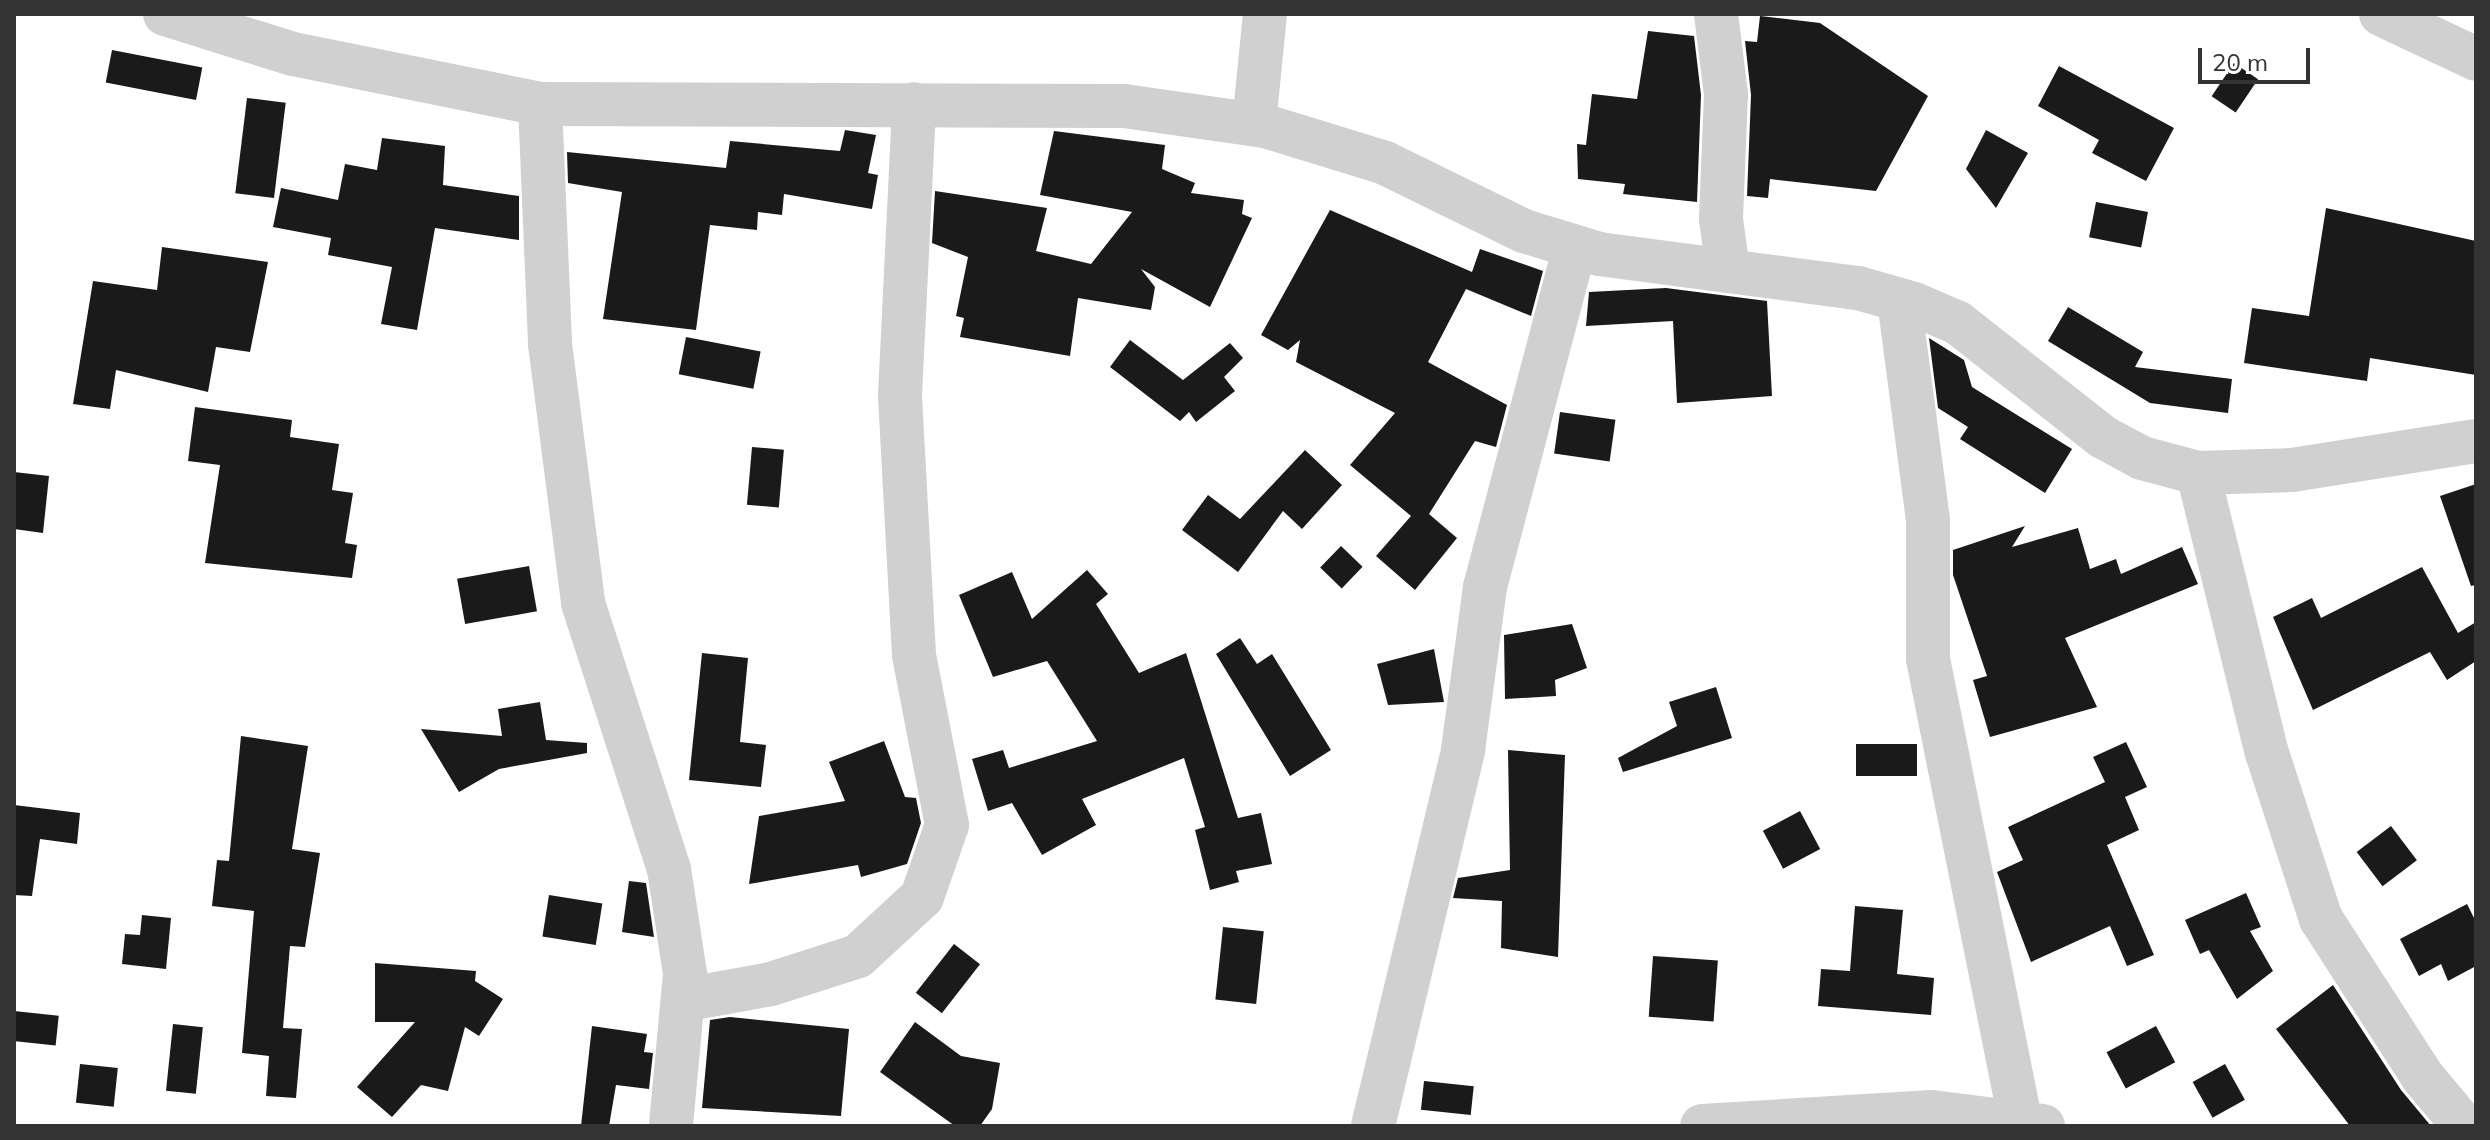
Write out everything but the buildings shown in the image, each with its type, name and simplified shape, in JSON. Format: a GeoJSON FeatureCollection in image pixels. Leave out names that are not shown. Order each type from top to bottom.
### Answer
{"type":"FeatureCollection","features":[{"type":"Feature","properties":{"kind":"street"},"geometry":{"type":"LineString","coordinates":[[165,14],[293,54],[540,104],[1124,106],[1254,124],[1385,163],[1524,231],[1575,247],[1899,300],[1958,323],[2103,437],[2142,458],[2198,473],[2292,470],[2476,441]]}},
{"type":"Feature","properties":{"kind":"street"},"geometry":{"type":"LineString","coordinates":[[1254,124],[1265,14]]}},
{"type":"Feature","properties":{"kind":"street"},"geometry":{"type":"LineString","coordinates":[[1716,14],[1726,94],[1721,219],[1728,271]]}},
{"type":"Feature","properties":{"kind":"street"},"geometry":{"type":"LineString","coordinates":[[2381,14],[2476,59]]}},
{"type":"Feature","properties":{"kind":"street"},"geometry":{"type":"LineString","coordinates":[[540,104],[550,344],[578,572],[669,869],[683,1000],[671,1126]]}},
{"type":"Feature","properties":{"kind":"street"},"geometry":{"type":"LineString","coordinates":[[683,1000],[771,984],[858,956],[922,897],[947,825],[914,655],[901,411],[914,104]]}},
{"type":"Feature","properties":{"kind":"street"},"geometry":{"type":"LineString","coordinates":[[1373,1126],[1463,750],[1485,587],[1575,247]]}},
{"type":"Feature","properties":{"kind":"street"},"geometry":{"type":"LineString","coordinates":[[1702,1126],[1932,1112],[2032,1124],[1928,659],[1927,508],[1899,300]]}},
{"type":"Feature","properties":{"kind":"street"},"geometry":{"type":"LineString","coordinates":[[2198,473],[2267,753],[2321,919],[2422,1076],[2464,1126]]}}]}
